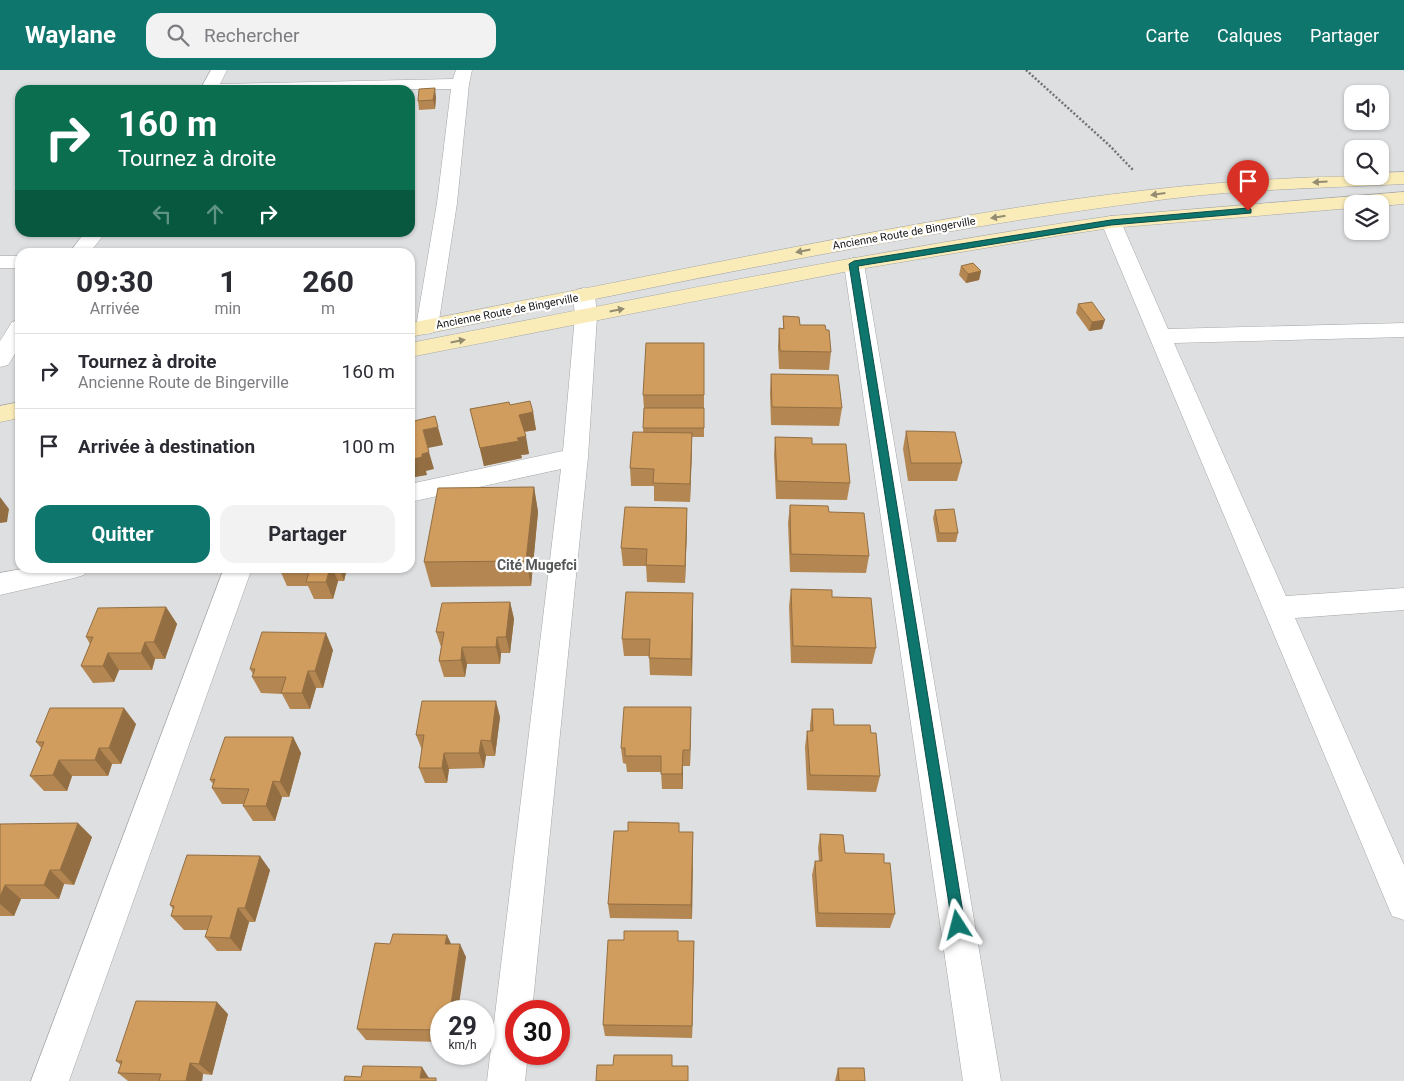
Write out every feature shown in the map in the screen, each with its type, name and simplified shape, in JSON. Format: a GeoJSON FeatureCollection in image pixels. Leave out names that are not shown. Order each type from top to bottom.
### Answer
{"type":"FeatureCollection","features":[{"type":"Feature","properties":{"kind":"street"},"geometry":{"type":"LineString","coordinates":[[210,85],[219,70]]}},
{"type":"Feature","properties":{"kind":"street"},"geometry":{"type":"LineString","coordinates":[[292,85],[462,77],[447,203],[418,328]]}},
{"type":"Feature","properties":{"kind":"street","name":"Ancienne Route de Bingerville"},"geometry":{"type":"LineString","coordinates":[[415,349],[851,242],[1034,212],[1169,193],[1279,184],[1404,178]]}},
{"type":"Feature","properties":{"kind":"street","name":"Ancienne Route de Bingerville"},"geometry":{"type":"LineString","coordinates":[[418,328],[585,306],[1111,222],[1404,198]]}},
{"type":"Feature","properties":{"kind":"street"},"geometry":{"type":"LineString","coordinates":[[1111,222],[1404,904]]}},
{"type":"Feature","properties":{"kind":"street"},"geometry":{"type":"LineString","coordinates":[[83,248],[92,237]]}},
{"type":"Feature","properties":{"kind":"street"},"geometry":{"type":"LineString","coordinates":[[0,262],[15,262]]}},
{"type":"Feature","properties":{"kind":"street"},"geometry":{"type":"LineString","coordinates":[[854,264],[982,1081]]}},
{"type":"Feature","properties":{"kind":"street"},"geometry":{"type":"LineString","coordinates":[[506,1081],[575,457],[585,306]]}},
{"type":"Feature","properties":{"kind":"street"},"geometry":{"type":"LineString","coordinates":[[1160,336],[1404,330]]}},
{"type":"Feature","properties":{"kind":"street"},"geometry":{"type":"LineString","coordinates":[[0,360],[15,335]]}},
{"type":"Feature","properties":{"kind":"street"},"geometry":{"type":"LineString","coordinates":[[0,414],[15,411]]}},
{"type":"Feature","properties":{"kind":"street"},"geometry":{"type":"LineString","coordinates":[[0,433],[15,430]]}},
{"type":"Feature","properties":{"kind":"street"},"geometry":{"type":"LineString","coordinates":[[415,492],[575,457]]}},
{"type":"Feature","properties":{"kind":"street"},"geometry":{"type":"LineString","coordinates":[[0,584],[51,573]]}},
{"type":"Feature","properties":{"kind":"street"},"geometry":{"type":"LineString","coordinates":[[50,1081],[236,573]]}},
{"type":"Feature","properties":{"kind":"street"},"geometry":{"type":"LineString","coordinates":[[1277,608],[1404,600]]}},
{"type":"Feature","properties":{"kind":"path"},"geometry":{"type":"LineString","coordinates":[[1026,70],[1109,145],[1134,171]]}},
{"type":"Feature","properties":{"kind":"building"},"geometry":{"type":"Polygon","coordinates":[[[435,88],[433,100],[418,101],[419,89],[435,88]]]}},
{"type":"Feature","properties":{"kind":"building"},"geometry":{"type":"Polygon","coordinates":[[[973,263],[981,271],[968,274],[961,266],[973,263]]]}},
{"type":"Feature","properties":{"kind":"building"},"geometry":{"type":"Polygon","coordinates":[[[1092,302],[1105,320],[1092,322],[1078,304],[1092,302]]]}},
{"type":"Feature","properties":{"kind":"building"},"geometry":{"type":"Polygon","coordinates":[[[783,316],[799,317],[800,325],[825,325],[826,330],[829,330],[831,352],[780,351],[779,328],[784,329],[783,316]]]}},
{"type":"Feature","properties":{"kind":"building"},"geometry":{"type":"Polygon","coordinates":[[[646,343],[704,343],[704,395],[643,395],[646,343]]]}},
{"type":"Feature","properties":{"kind":"building"},"geometry":{"type":"Polygon","coordinates":[[[771,374],[838,375],[842,408],[772,407],[771,374]]]}},
{"type":"Feature","properties":{"kind":"building"},"geometry":{"type":"Polygon","coordinates":[[[530,401],[533,412],[519,415],[526,436],[517,438],[519,441],[480,448],[470,409],[509,402],[510,405],[530,401]]]}},
{"type":"Feature","properties":{"kind":"building"},"geometry":{"type":"Polygon","coordinates":[[[644,408],[704,408],[704,428],[643,428],[644,408]]]}},
{"type":"Feature","properties":{"kind":"building"},"geometry":{"type":"Polygon","coordinates":[[[435,416],[438,427],[423,430],[429,452],[415,459],[415,421],[435,416]]]}},
{"type":"Feature","properties":{"kind":"building"},"geometry":{"type":"Polygon","coordinates":[[[906,431],[955,432],[962,463],[911,463],[906,431]]]}},
{"type":"Feature","properties":{"kind":"building"},"geometry":{"type":"Polygon","coordinates":[[[633,432],[692,433],[690,484],[653,483],[654,469],[630,468],[633,432]]]}},
{"type":"Feature","properties":{"kind":"building"},"geometry":{"type":"Polygon","coordinates":[[[775,437],[812,438],[812,444],[846,444],[850,483],[777,481],[775,437]]]}},
{"type":"Feature","properties":{"kind":"building"},"geometry":{"type":"Polygon","coordinates":[[[534,487],[526,561],[424,562],[438,488],[534,487]]]}},
{"type":"Feature","properties":{"kind":"building"},"geometry":{"type":"Polygon","coordinates":[[[790,505],[828,506],[829,512],[864,513],[869,556],[791,554],[790,505]]]}},
{"type":"Feature","properties":{"kind":"building"},"geometry":{"type":"Polygon","coordinates":[[[625,507],[687,508],[685,566],[646,565],[647,549],[621,548],[625,507]]]}},
{"type":"Feature","properties":{"kind":"building"},"geometry":{"type":"Polygon","coordinates":[[[954,509],[958,533],[939,533],[935,510],[954,509]]]}},
{"type":"Feature","properties":{"kind":"building"},"geometry":{"type":"Polygon","coordinates":[[[309,573],[329,573],[326,582],[306,582],[309,573]]]}},
{"type":"Feature","properties":{"kind":"building"},"geometry":{"type":"Polygon","coordinates":[[[791,589],[832,590],[832,597],[871,598],[876,648],[793,646],[791,589]]]}},
{"type":"Feature","properties":{"kind":"building"},"geometry":{"type":"Polygon","coordinates":[[[626,592],[693,593],[691,659],[649,658],[650,639],[622,639],[626,592]]]}},
{"type":"Feature","properties":{"kind":"building"},"geometry":{"type":"Polygon","coordinates":[[[510,602],[506,637],[497,637],[496,647],[462,647],[461,660],[439,661],[444,632],[436,632],[442,603],[510,602]]]}},
{"type":"Feature","properties":{"kind":"building"},"geometry":{"type":"Polygon","coordinates":[[[166,607],[154,642],[145,642],[141,653],[108,653],[103,666],[81,666],[93,637],[86,637],[98,608],[166,607]]]}},
{"type":"Feature","properties":{"kind":"building"},"geometry":{"type":"Polygon","coordinates":[[[262,632],[326,633],[315,671],[308,671],[302,693],[281,693],[286,677],[252,677],[255,669],[250,669],[262,632]]]}},
{"type":"Feature","properties":{"kind":"building"},"geometry":{"type":"Polygon","coordinates":[[[422,701],[496,701],[491,741],[481,740],[479,753],[444,753],[442,768],[419,768],[424,735],[416,735],[422,701]]]}},
{"type":"Feature","properties":{"kind":"building"},"geometry":{"type":"Polygon","coordinates":[[[624,707],[691,707],[690,750],[683,750],[682,774],[661,774],[661,756],[625,756],[625,748],[621,748],[624,707]]]}},
{"type":"Feature","properties":{"kind":"building"},"geometry":{"type":"Polygon","coordinates":[[[50,708],[124,708],[109,748],[99,748],[95,760],[59,760],[53,775],[30,776],[44,742],[36,742],[50,708]]]}},
{"type":"Feature","properties":{"kind":"building"},"geometry":{"type":"Polygon","coordinates":[[[812,709],[833,709],[834,725],[870,725],[871,733],[876,733],[880,776],[810,775],[807,731],[813,731],[812,709]]]}},
{"type":"Feature","properties":{"kind":"building"},"geometry":{"type":"Polygon","coordinates":[[[225,737],[293,737],[280,782],[273,781],[266,806],[243,806],[249,789],[212,788],[215,779],[210,780],[225,737]]]}},
{"type":"Feature","properties":{"kind":"building"},"geometry":{"type":"Polygon","coordinates":[[[628,822],[679,823],[679,832],[693,832],[691,905],[608,904],[614,831],[628,831],[628,822]]]}},
{"type":"Feature","properties":{"kind":"building"},"geometry":{"type":"Polygon","coordinates":[[[78,823],[60,870],[50,870],[44,885],[5,885],[0,897],[0,824],[78,823]]]}},
{"type":"Feature","properties":{"kind":"building"},"geometry":{"type":"Polygon","coordinates":[[[820,834],[843,835],[845,853],[884,854],[884,863],[890,863],[895,914],[818,913],[815,861],[822,861],[820,834]]]}},
{"type":"Feature","properties":{"kind":"building"},"geometry":{"type":"Polygon","coordinates":[[[187,855],[260,856],[245,908],[238,908],[230,938],[205,937],[212,916],[171,916],[174,906],[170,905],[187,855]]]}},
{"type":"Feature","properties":{"kind":"building"},"geometry":{"type":"Polygon","coordinates":[[[624,931],[678,931],[678,941],[694,941],[692,1026],[603,1025],[608,940],[624,940],[624,931]]]}},
{"type":"Feature","properties":{"kind":"building"},"geometry":{"type":"Polygon","coordinates":[[[393,934],[447,935],[445,944],[460,944],[452,1000],[430,1000],[430,1030],[357,1029],[375,943],[390,944],[393,934]]]}},
{"type":"Feature","properties":{"kind":"building"},"geometry":{"type":"Polygon","coordinates":[[[136,1001],[217,1002],[199,1064],[190,1063],[186,1081],[159,1081],[161,1074],[118,1073],[122,1061],[116,1061],[136,1001]]]}},
{"type":"Feature","properties":{"kind":"building"},"geometry":{"type":"Polygon","coordinates":[[[614,1055],[672,1055],[672,1066],[688,1066],[688,1081],[596,1081],[597,1065],[613,1065],[614,1055]]]}},
{"type":"Feature","properties":{"kind":"building"},"geometry":{"type":"Polygon","coordinates":[[[363,1066],[422,1067],[420,1078],[436,1078],[436,1081],[344,1081],[345,1076],[361,1077],[363,1066]]]}},
{"type":"Feature","properties":{"kind":"building"},"geometry":{"type":"Polygon","coordinates":[[[838,1068],[864,1068],[865,1081],[839,1081],[838,1068]]]}},
{"type":"Feature","properties":{"kind":"district","name":"Cité Mugefci"},"geometry":{"type":"Point","coordinates":[537,565]}},
{"type":"Feature","properties":{"kind":"route"},"geometry":{"type":"LineString","coordinates":[[958,925],[854,264],[1111,222],[1248,211]]}}]}
